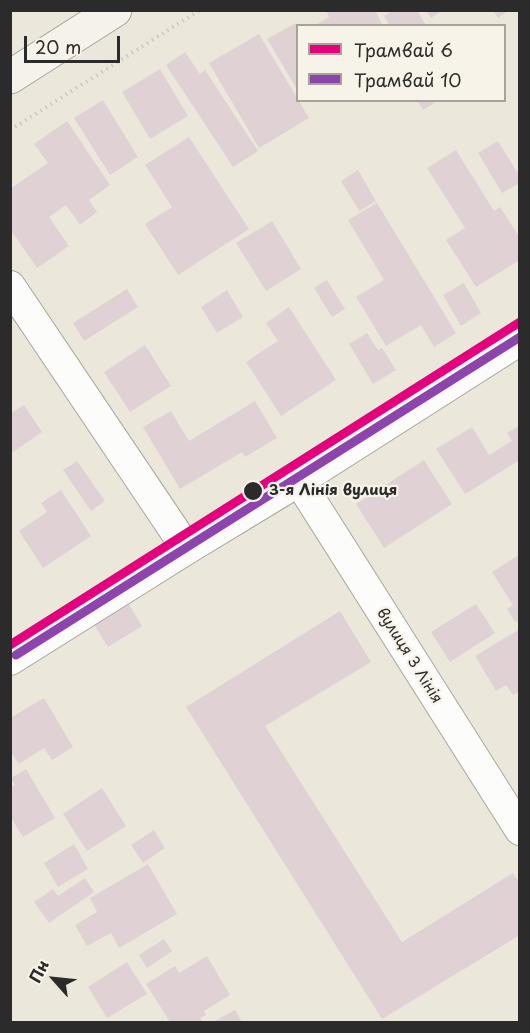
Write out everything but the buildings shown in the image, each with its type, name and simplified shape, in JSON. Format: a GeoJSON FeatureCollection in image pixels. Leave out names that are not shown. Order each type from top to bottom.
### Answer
{"type":"FeatureCollection","features":[{"type":"Feature","properties":{"kind":"main road"},"geometry":{"type":"LineString","coordinates":[[10,77],[115,10]]}},
{"type":"Feature","properties":{"kind":"street"},"geometry":{"type":"LineString","coordinates":[[10,286],[186,549]]}},
{"type":"Feature","properties":{"kind":"street"},"geometry":{"type":"LineString","coordinates":[[10,660],[299,481],[519,340]]}},
{"type":"Feature","properties":{"kind":"street","name":"вулиця 3 Лінія"},"geometry":{"type":"LineString","coordinates":[[299,481],[519,830]]}},
{"type":"Feature","properties":{"kind":"path"},"geometry":{"type":"LineString","coordinates":[[10,130],[200,10]]}},
{"type":"Feature","properties":{"kind":"tram line","name":"6"},"geometry":{"type":"LineString","coordinates":[[10,645],[520,322]]}},
{"type":"Feature","properties":{"kind":"tram line","name":"10"},"geometry":{"type":"LineString","coordinates":[[16,655],[520,337]]}},
{"type":"Feature","properties":{"kind":"place","name":"3-я Лінія вулиця"},"geometry":{"type":"Point","coordinates":[253,491]}}]}
